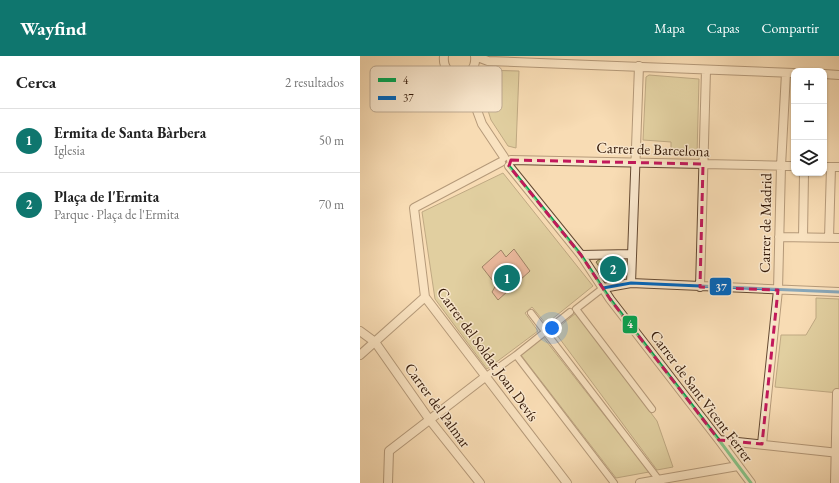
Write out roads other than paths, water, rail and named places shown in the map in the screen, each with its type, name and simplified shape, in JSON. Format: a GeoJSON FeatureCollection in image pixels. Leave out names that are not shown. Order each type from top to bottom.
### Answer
{"type":"FeatureCollection","features":[{"type":"Feature","properties":{"kind":"street"},"geometry":{"type":"LineString","coordinates":[[444,56],[445,66]]}},
{"type":"Feature","properties":{"kind":"street"},"geometry":{"type":"LineString","coordinates":[[473,66],[475,56],[488,61],[790,73]]}},
{"type":"Feature","properties":{"kind":"street"},"geometry":{"type":"LineString","coordinates":[[478,66],[488,61]]}},
{"type":"Feature","properties":{"kind":"street"},"geometry":{"type":"LineString","coordinates":[[631,283],[639,66]]}},
{"type":"Feature","properties":{"kind":"street"},"geometry":{"type":"LineString","coordinates":[[700,287],[706,70]]}},
{"type":"Feature","properties":{"kind":"street","name":"Carrer de Madrid"},"geometry":{"type":"LineString","coordinates":[[762,444],[778,290],[781,166],[790,73]]}},
{"type":"Feature","properties":{"kind":"street"},"geometry":{"type":"LineString","coordinates":[[827,74],[839,75]]}},
{"type":"Feature","properties":{"kind":"street","name":"Carrer de Sant Vicent Ferrer"},"geometry":{"type":"LineString","coordinates":[[478,112],[482,124],[506,161],[581,255],[610,299],[751,483]]}},
{"type":"Feature","properties":{"kind":"street","name":"Carrer de Barcelona"},"geometry":{"type":"LineString","coordinates":[[506,161],[635,162],[791,166]]}},
{"type":"Feature","properties":{"kind":"street","name":"Carrer del Soldat Joan Devís"},"geometry":{"type":"LineString","coordinates":[[506,161],[414,208],[426,297],[566,483]]}},
{"type":"Feature","properties":{"kind":"street"},"geometry":{"type":"LineString","coordinates":[[829,238],[831,167]]}},
{"type":"Feature","properties":{"kind":"street"},"geometry":{"type":"LineString","coordinates":[[803,237],[804,176]]}},
{"type":"Feature","properties":{"kind":"street"},"geometry":{"type":"LineString","coordinates":[[779,237],[839,238]]}},
{"type":"Feature","properties":{"kind":"street"},"geometry":{"type":"LineString","coordinates":[[581,255],[631,254]]}},
{"type":"Feature","properties":{"kind":"street"},"geometry":{"type":"LineString","coordinates":[[652,409],[576,309],[603,288],[631,283],[839,292]]}},
{"type":"Feature","properties":{"kind":"street"},"geometry":{"type":"LineString","coordinates":[[360,355],[426,297]]}},
{"type":"Feature","properties":{"kind":"street"},"geometry":{"type":"LineString","coordinates":[[388,483],[389,451],[429,419],[516,355],[570,312]]}},
{"type":"Feature","properties":{"kind":"street"},"geometry":{"type":"LineString","coordinates":[[531,313],[659,480]]}},
{"type":"Feature","properties":{"kind":"street","name":"Carrer del Palmar"},"geometry":{"type":"LineString","coordinates":[[360,331],[375,342],[429,419],[480,483]]}},
{"type":"Feature","properties":{"kind":"street"},"geometry":{"type":"LineString","coordinates":[[516,355],[614,483]]}},
{"type":"Feature","properties":{"kind":"street"},"geometry":{"type":"LineString","coordinates":[[835,483],[837,453],[837,393]]}},
{"type":"Feature","properties":{"kind":"street"},"geometry":{"type":"LineString","coordinates":[[719,440],[837,453]]}},
{"type":"Feature","properties":{"kind":"street"},"geometry":{"type":"LineString","coordinates":[[640,483],[738,466]]}},
{"type":"Feature","properties":{"kind":"place","name":"Plaça de l'Ermita"},"geometry":{"type":"Point","coordinates":[613,269]}},
{"type":"Feature","properties":{"kind":"place","name":"Ermita de Santa Bàrbera"},"geometry":{"type":"Point","coordinates":[507,278]}}]}
